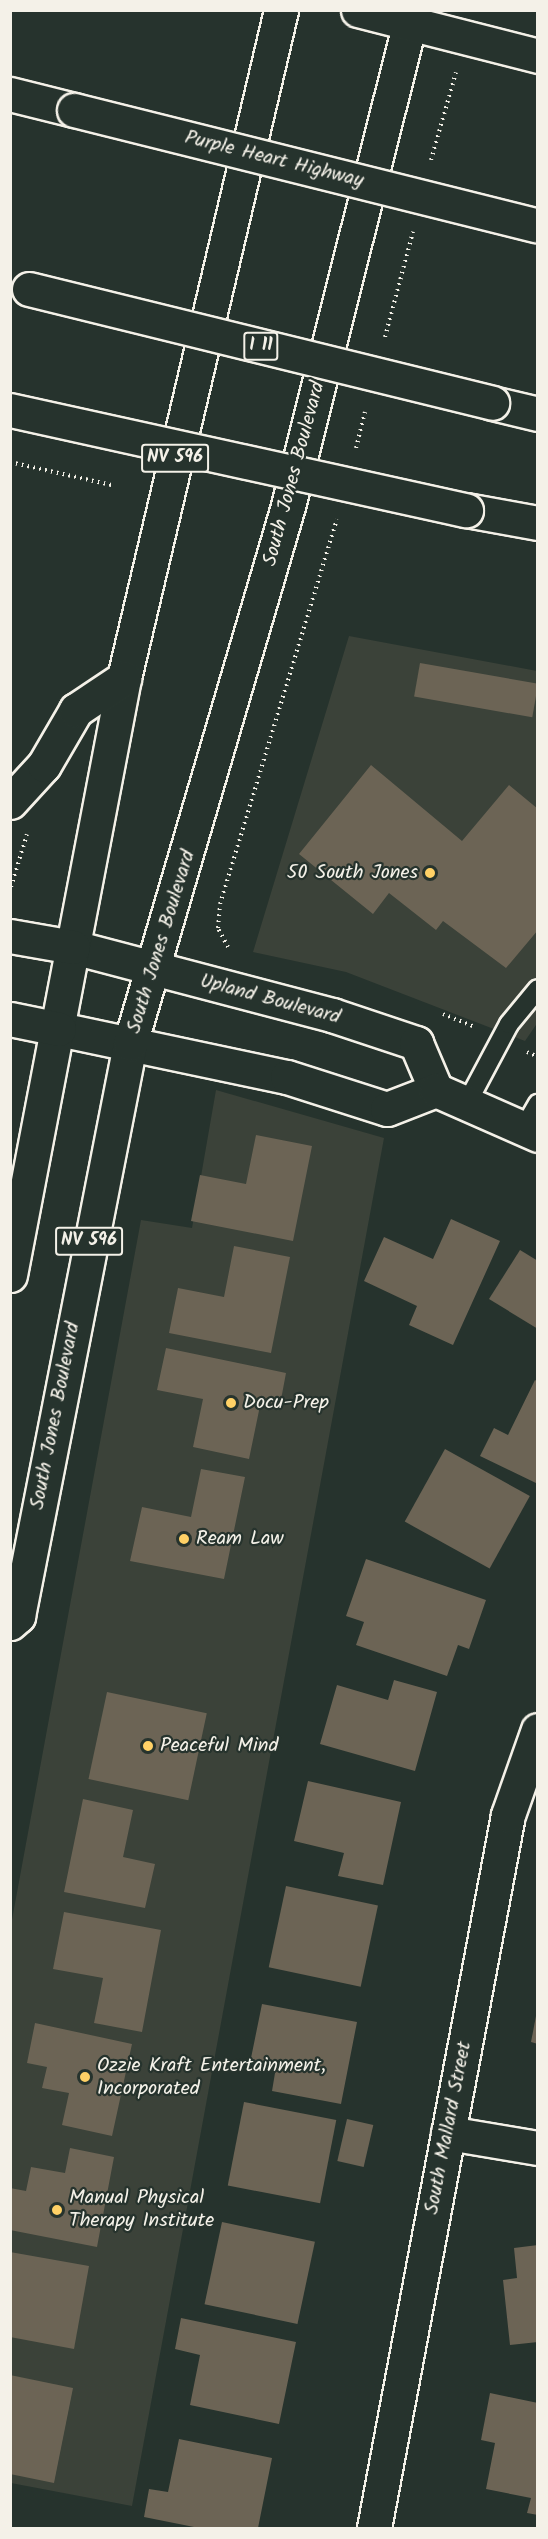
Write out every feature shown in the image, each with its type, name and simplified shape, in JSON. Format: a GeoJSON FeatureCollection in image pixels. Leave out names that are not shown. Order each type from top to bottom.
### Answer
{"type":"FeatureCollection","features":[{"type":"Feature","properties":{"kind":"main road","name":"NV 596"},"geometry":{"type":"LineString","coordinates":[[10,1275],[59,1029],[124,678],[281,10]]}},
{"type":"Feature","properties":{"kind":"main road"},"geometry":{"type":"LineString","coordinates":[[358,10],[412,17],[537,56]]}},
{"type":"Feature","properties":{"kind":"main road","name":"South Jones Boulevard"},"geometry":{"type":"LineString","coordinates":[[10,1623],[20,1605],[130,1044],[229,723],[412,17]]}},
{"type":"Feature","properties":{"kind":"main road","name":"Purple Heart Highway"},"geometry":{"type":"LineString","coordinates":[[10,94],[537,225]]}},
{"type":"Feature","properties":{"kind":"main road","name":"I 11"},"geometry":{"type":"LineString","coordinates":[[20,287],[537,414]]}},
{"type":"Feature","properties":{"kind":"main road"},"geometry":{"type":"LineString","coordinates":[[10,410],[466,510],[537,523]]}},
{"type":"Feature","properties":{"kind":"main road"},"geometry":{"type":"LineString","coordinates":[[20,814],[44,765],[76,710],[124,678]]}},
{"type":"Feature","properties":{"kind":"main road","name":"Upland Boulevard"},"geometry":{"type":"LineString","coordinates":[[10,936],[73,947],[332,1015],[416,1043],[436,1090]]}},
{"type":"Feature","properties":{"kind":"main road"},"geometry":{"type":"LineString","coordinates":[[10,1019],[287,1077],[387,1109],[436,1090],[467,1103],[533,1122]]}},
{"type":"Feature","properties":{"kind":"main road","name":"South Mallard Street"},"geometry":{"type":"LineString","coordinates":[[374,2529],[508,1815],[537,1730]]}},
{"type":"Feature","properties":{"kind":"main road"},"geometry":{"type":"LineString","coordinates":[[448,2133],[537,2148]]}},
{"type":"Feature","properties":{"kind":"lane"},"geometry":{"type":"LineString","coordinates":[[467,1103],[509,1024],[537,989]]}},
{"type":"Feature","properties":{"kind":"path"},"geometry":{"type":"LineString","coordinates":[[10,462],[111,485]]}},
{"type":"Feature","properties":{"kind":"path"},"geometry":{"type":"LineString","coordinates":[[11,887],[20,814]]}},
{"type":"Feature","properties":{"kind":"shaded area"},"geometry":{"type":"Polygon","coordinates":[[[349,636],[537,671],[538,1022],[525,1041],[346,972],[253,952],[349,636]]]}},
{"type":"Feature","properties":{"kind":"shaded area"},"geometry":{"type":"Polygon","coordinates":[[[216,1090],[384,1138],[132,2506],[11,2483],[11,1925],[141,1220],[192,1228],[216,1090]]]}},
{"type":"Feature","properties":{"kind":"building"},"geometry":{"type":"Polygon","coordinates":[[[420,663],[538,684],[532,717],[414,696],[420,663]]]}},
{"type":"Feature","properties":{"kind":"building","name":"50 South Jones"},"geometry":{"type":"Polygon","coordinates":[[[371,765],[462,841],[509,785],[538,809],[538,930],[506,968],[443,921],[436,930],[389,893],[373,914],[299,854],[371,765]]]}},
{"type":"Feature","properties":{"kind":"building"},"geometry":{"type":"Polygon","coordinates":[[[256,1135],[312,1146],[293,1241],[191,1221],[200,1175],[246,1184],[256,1135]]]}},
{"type":"Feature","properties":{"kind":"building"},"geometry":{"type":"Polygon","coordinates":[[[451,1219],[500,1241],[453,1345],[409,1325],[417,1306],[364,1281],[384,1237],[433,1259],[451,1219]]]}},
{"type":"Feature","properties":{"kind":"building"},"geometry":{"type":"Polygon","coordinates":[[[234,1246],[290,1257],[271,1353],[169,1333],[178,1288],[224,1297],[234,1246]]]}},
{"type":"Feature","properties":{"kind":"building"},"geometry":{"type":"Polygon","coordinates":[[[520,1250],[538,1261],[538,1329],[489,1299],[520,1250]]]}},
{"type":"Feature","properties":{"kind":"building","name":"Docu-Prep"},"geometry":{"type":"Polygon","coordinates":[[[166,1348],[286,1373],[280,1405],[261,1401],[249,1459],[193,1447],[203,1399],[157,1390],[166,1348]]]}},
{"type":"Feature","properties":{"kind":"building"},"geometry":{"type":"Polygon","coordinates":[[[535,1380],[538,1382],[538,1484],[480,1456],[494,1428],[508,1435],[535,1380]]]}},
{"type":"Feature","properties":{"kind":"building"},"geometry":{"type":"Polygon","coordinates":[[[445,1449],[530,1496],[490,1569],[405,1522],[445,1449]]]}},
{"type":"Feature","properties":{"kind":"building","name":"Ream Law"},"geometry":{"type":"Polygon","coordinates":[[[201,1469],[245,1477],[224,1579],[130,1561],[142,1507],[191,1517],[201,1469]]]}},
{"type":"Feature","properties":{"kind":"building"},"geometry":{"type":"Polygon","coordinates":[[[366,1559],[486,1600],[469,1649],[458,1645],[447,1676],[356,1645],[364,1622],[346,1616],[366,1559]]]}},
{"type":"Feature","properties":{"kind":"building"},"geometry":{"type":"Polygon","coordinates":[[[394,1680],[437,1692],[415,1771],[320,1744],[337,1685],[388,1700],[394,1680]]]}},
{"type":"Feature","properties":{"kind":"building","name":"Peaceful Mind"},"geometry":{"type":"Polygon","coordinates":[[[107,1692],[207,1713],[188,1800],[88,1779],[107,1692]]]}},
{"type":"Feature","properties":{"kind":"building"},"geometry":{"type":"Polygon","coordinates":[[[308,1781],[401,1802],[383,1885],[338,1876],[344,1853],[294,1841],[308,1781]]]}},
{"type":"Feature","properties":{"kind":"building"},"geometry":{"type":"Polygon","coordinates":[[[83,1799],[133,1810],[123,1857],[155,1864],[145,1908],[64,1892],[83,1799]]]}},
{"type":"Feature","properties":{"kind":"building"},"geometry":{"type":"Polygon","coordinates":[[[286,1886],[378,1906],[361,1987],[269,1967],[286,1886]]]}},
{"type":"Feature","properties":{"kind":"building"},"geometry":{"type":"Polygon","coordinates":[[[64,1912],[161,1930],[142,2032],[94,2023],[103,1978],[53,1969],[64,1912]]]}},
{"type":"Feature","properties":{"kind":"building"},"geometry":{"type":"Polygon","coordinates":[[[262,2004],[357,2022],[341,2104],[272,2091],[276,2067],[250,2063],[262,2004]]]}},
{"type":"Feature","properties":{"kind":"building"},"geometry":{"type":"Polygon","coordinates":[[[536,2016],[538,2016],[538,2044],[531,2042],[536,2016]]]}},
{"type":"Feature","properties":{"kind":"building","name":"Ozzie Kraft Entertainment, Incorporated"},"geometry":{"type":"Polygon","coordinates":[[[35,2023],[132,2044],[112,2136],[62,2125],[69,2093],[42,2088],[47,2067],[27,2063],[35,2023]]]}},
{"type":"Feature","properties":{"kind":"building"},"geometry":{"type":"Polygon","coordinates":[[[244,2102],[336,2120],[320,2203],[228,2185],[244,2102]]]}},
{"type":"Feature","properties":{"kind":"building"},"geometry":{"type":"Polygon","coordinates":[[[347,2119],[373,2125],[364,2167],[337,2161],[347,2119]]]}},
{"type":"Feature","properties":{"kind":"building","name":"Manual Physical Therapy Institute"},"geometry":{"type":"Polygon","coordinates":[[[70,2148],[114,2157],[97,2247],[10,2230],[10,2188],[26,2191],[31,2167],[65,2173],[70,2148]]]}},
{"type":"Feature","properties":{"kind":"building"},"geometry":{"type":"Polygon","coordinates":[[[222,2222],[315,2242],[297,2324],[205,2304],[222,2222]]]}},
{"type":"Feature","properties":{"kind":"building"},"geometry":{"type":"Polygon","coordinates":[[[538,2245],[538,2342],[510,2345],[503,2280],[517,2278],[514,2248],[538,2245]]]}},
{"type":"Feature","properties":{"kind":"building"},"geometry":{"type":"Polygon","coordinates":[[[10,2252],[89,2266],[74,2349],[10,2337],[10,2252]]]}},
{"type":"Feature","properties":{"kind":"building"},"geometry":{"type":"Polygon","coordinates":[[[181,2318],[296,2342],[279,2424],[190,2405],[200,2355],[175,2349],[181,2318]]]}},
{"type":"Feature","properties":{"kind":"building"},"geometry":{"type":"Polygon","coordinates":[[[10,2375],[73,2388],[54,2483],[10,2474],[10,2375]]]}},
{"type":"Feature","properties":{"kind":"building"},"geometry":{"type":"Polygon","coordinates":[[[490,2393],[538,2403],[538,2515],[527,2513],[531,2498],[486,2489],[495,2443],[481,2440],[490,2393]]]}},
{"type":"Feature","properties":{"kind":"building"},"geometry":{"type":"Polygon","coordinates":[[[179,2439],[272,2458],[258,2528],[199,2528],[144,2517],[149,2489],[168,2492],[179,2439]]]}},
{"type":"Feature","properties":{"kind":"place","name":"50 South Jones"},"geometry":{"type":"Point","coordinates":[430,873]}},
{"type":"Feature","properties":{"kind":"place","name":"Docu-Prep"},"geometry":{"type":"Point","coordinates":[231,1403]}},
{"type":"Feature","properties":{"kind":"place","name":"Ream Law"},"geometry":{"type":"Point","coordinates":[184,1539]}},
{"type":"Feature","properties":{"kind":"place","name":"Peaceful Mind"},"geometry":{"type":"Point","coordinates":[148,1746]}},
{"type":"Feature","properties":{"kind":"place","name":"Ozzie Kraft Entertainment, Incorporated"},"geometry":{"type":"Point","coordinates":[85,2077]}},
{"type":"Feature","properties":{"kind":"place","name":"Manual Physical Therapy Institute"},"geometry":{"type":"Point","coordinates":[57,2210]}}]}
